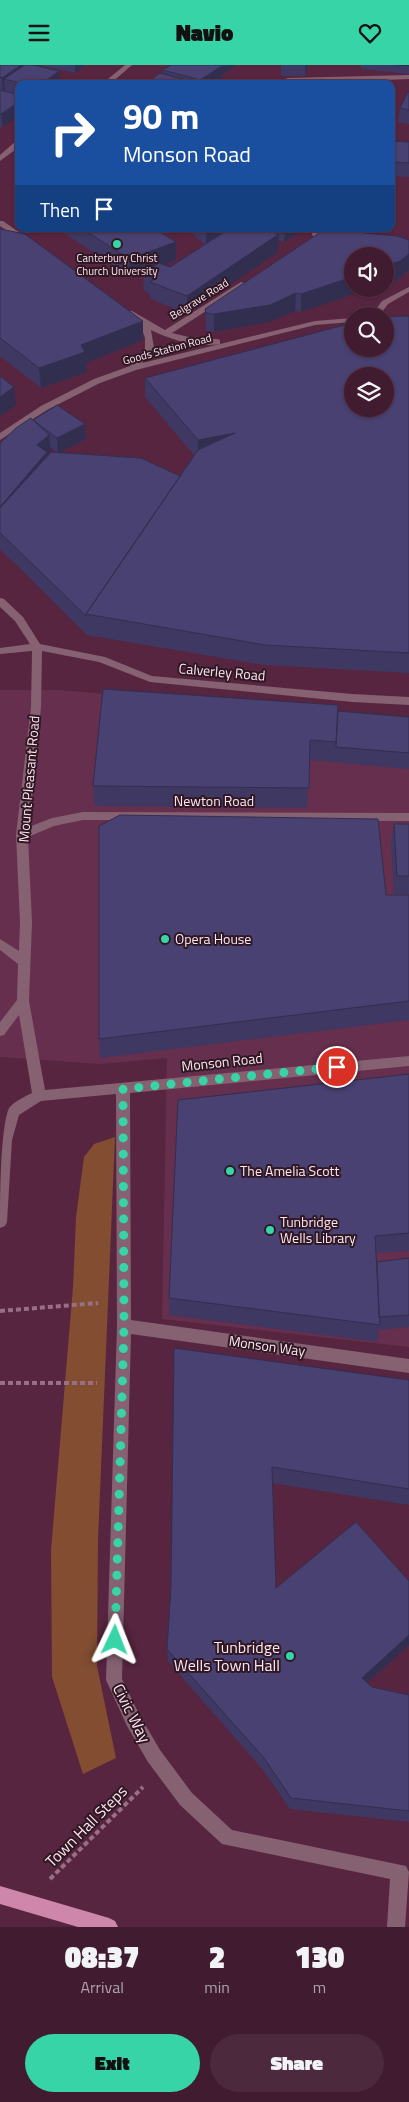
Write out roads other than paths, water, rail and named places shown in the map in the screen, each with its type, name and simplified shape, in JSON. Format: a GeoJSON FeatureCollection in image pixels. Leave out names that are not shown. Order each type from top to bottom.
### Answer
{"type":"FeatureCollection","features":[{"type":"Feature","properties":{"kind":"main road"},"geometry":{"type":"LineString","coordinates":[[0,1895],[109,1927]]}},
{"type":"Feature","properties":{"kind":"street"},"geometry":{"type":"LineString","coordinates":[[110,80],[129,65]]}},
{"type":"Feature","properties":{"kind":"street"},"geometry":{"type":"LineString","coordinates":[[287,80],[409,77]]}},
{"type":"Feature","properties":{"kind":"street"},"geometry":{"type":"LineString","coordinates":[[0,159],[15,146]]}},
{"type":"Feature","properties":{"kind":"street"},"geometry":{"type":"LineString","coordinates":[[0,223],[35,246]]}},
{"type":"Feature","properties":{"kind":"street"},"geometry":{"type":"LineString","coordinates":[[309,243],[316,233],[326,238]]}},
{"type":"Feature","properties":{"kind":"street","name":"Belgrave Road"},"geometry":{"type":"LineString","coordinates":[[166,333],[250,280]]}},
{"type":"Feature","properties":{"kind":"street"},"geometry":{"type":"LineString","coordinates":[[379,307],[391,298],[409,289]]}},
{"type":"Feature","properties":{"kind":"street"},"geometry":{"type":"LineString","coordinates":[[124,309],[144,323],[182,340],[200,343],[237,341]]}},
{"type":"Feature","properties":{"kind":"street","name":"Goods Station Road"},"geometry":{"type":"LineString","coordinates":[[0,437],[44,408],[96,381],[133,368],[315,323],[344,320]]}},
{"type":"Feature","properties":{"kind":"street"},"geometry":{"type":"LineString","coordinates":[[133,368],[150,349],[151,341],[144,323]]}},
{"type":"Feature","properties":{"kind":"street"},"geometry":{"type":"LineString","coordinates":[[0,601],[19,619],[37,647]]}},
{"type":"Feature","properties":{"kind":"street","name":"Calverley Road"},"geometry":{"type":"LineString","coordinates":[[0,651],[37,647],[102,659],[150,679],[343,698],[409,701]]}},
{"type":"Feature","properties":{"kind":"street","name":"Mount Pleasant Road"},"geometry":{"type":"LineString","coordinates":[[37,647],[36,707],[22,835],[25,874],[23,1001],[39,1097]]}},
{"type":"Feature","properties":{"kind":"street","name":"Newton Road"},"geometry":{"type":"LineString","coordinates":[[22,835],[40,825],[61,819],[83,816],[409,817]]}},
{"type":"Feature","properties":{"kind":"street"},"geometry":{"type":"LineString","coordinates":[[0,944],[25,962]]}},
{"type":"Feature","properties":{"kind":"street"},"geometry":{"type":"LineString","coordinates":[[0,1031],[23,1001]]}},
{"type":"Feature","properties":{"kind":"street","name":"Monson Road"},"geometry":{"type":"LineString","coordinates":[[39,1097],[409,1061]]}},
{"type":"Feature","properties":{"kind":"street","name":"Civic Way"},"geometry":{"type":"LineString","coordinates":[[123,1089],[124,1326],[114,1680],[133,1720],[186,1799],[228,1838],[400,1872],[396,1927]]}},
{"type":"Feature","properties":{"kind":"street"},"geometry":{"type":"LineString","coordinates":[[0,1222],[3,1137],[14,1112],[25,1103],[39,1097]]}},
{"type":"Feature","properties":{"kind":"street","name":"Monson Way"},"geometry":{"type":"LineString","coordinates":[[124,1326],[409,1366]]}},
{"type":"Feature","properties":{"kind":"place","name":"Canterbury Christ Church University"},"geometry":{"type":"Point","coordinates":[117,244]}},
{"type":"Feature","properties":{"kind":"place","name":"Opera House"},"geometry":{"type":"Point","coordinates":[165,939]}},
{"type":"Feature","properties":{"kind":"place","name":"The Amelia Scott"},"geometry":{"type":"Point","coordinates":[230,1171]}},
{"type":"Feature","properties":{"kind":"place","name":"Tunbridge Wells Library"},"geometry":{"type":"Point","coordinates":[270,1230]}},
{"type":"Feature","properties":{"kind":"place","name":"Tunbridge Wells Town Hall"},"geometry":{"type":"Point","coordinates":[290,1656]}}]}
